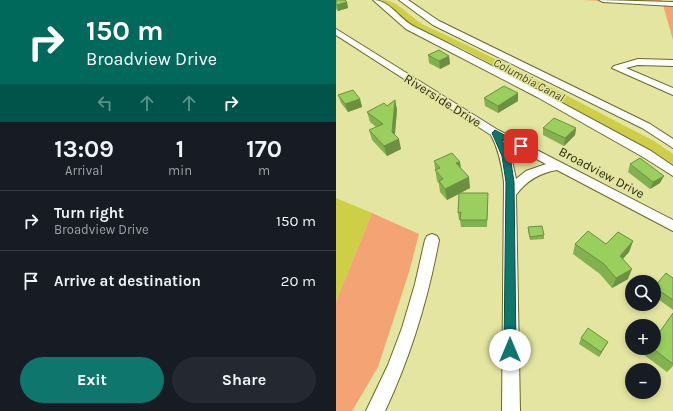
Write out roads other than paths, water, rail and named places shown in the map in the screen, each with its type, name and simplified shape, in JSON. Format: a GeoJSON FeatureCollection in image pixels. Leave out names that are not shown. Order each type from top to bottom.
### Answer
{"type":"FeatureCollection","features":[{"type":"Feature","properties":{"kind":"street"},"geometry":{"type":"LineString","coordinates":[[377,0],[409,28],[474,59],[541,95],[647,154],[673,172]]}},
{"type":"Feature","properties":{"kind":"street"},"geometry":{"type":"LineString","coordinates":[[403,0],[436,23],[646,126],[673,144]]}},
{"type":"Feature","properties":{"kind":"street"},"geometry":{"type":"LineString","coordinates":[[603,0],[673,4]]}},
{"type":"Feature","properties":{"kind":"street","name":"Riverside Drive"},"geometry":{"type":"LineString","coordinates":[[336,31],[495,133],[506,156],[510,194],[511,411]]}},
{"type":"Feature","properties":{"kind":"street"},"geometry":{"type":"LineString","coordinates":[[673,63],[638,62],[617,68],[673,92]]}},
{"type":"Feature","properties":{"kind":"street","name":"Broadview Drive"},"geometry":{"type":"LineString","coordinates":[[495,133],[673,226]]}},
{"type":"Feature","properties":{"kind":"street"},"geometry":{"type":"LineString","coordinates":[[510,194],[516,185],[532,172],[542,168],[559,166]]}},
{"type":"Feature","properties":{"kind":"street"},"geometry":{"type":"LineString","coordinates":[[375,411],[408,334],[424,284],[432,240]]}},
{"type":"Feature","properties":{"kind":"waterway","name":"Columbia Canal"},"geometry":{"type":"LineString","coordinates":[[386,0],[415,24],[468,48],[650,144],[673,160]]}}]}
